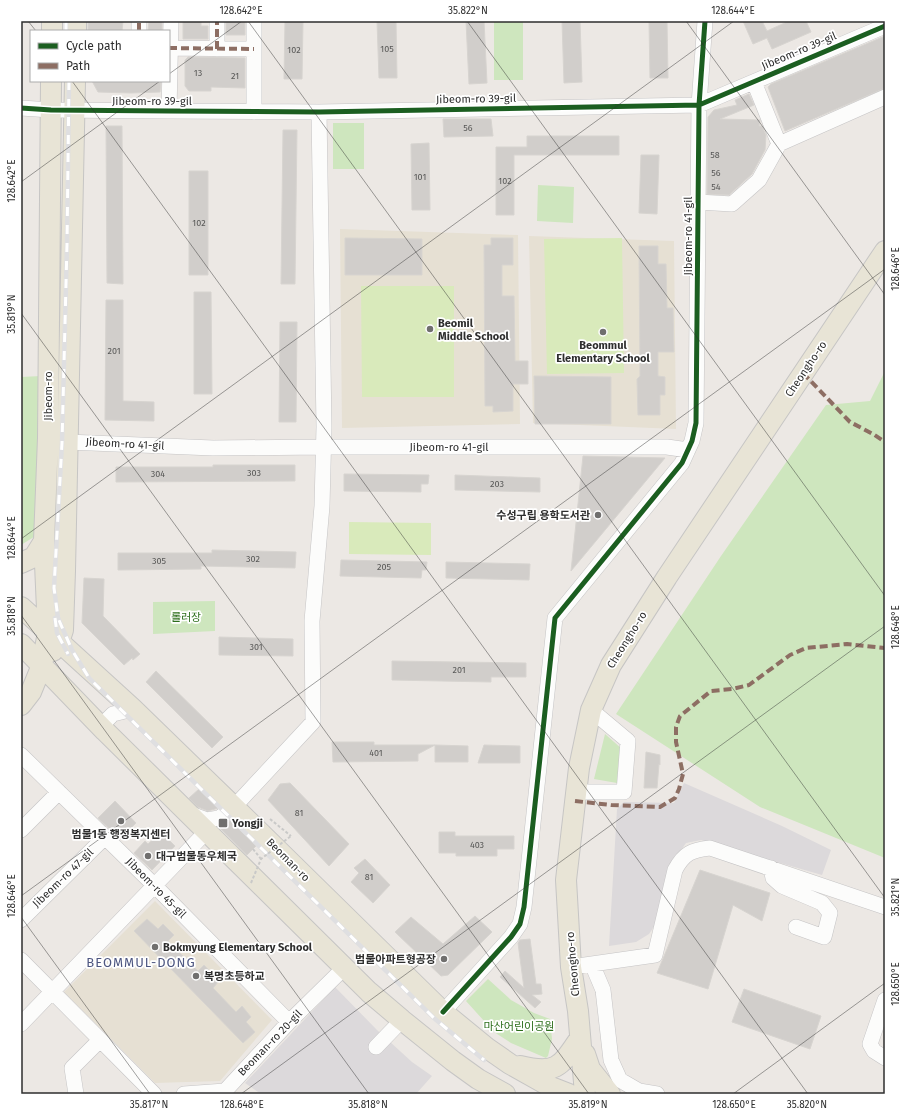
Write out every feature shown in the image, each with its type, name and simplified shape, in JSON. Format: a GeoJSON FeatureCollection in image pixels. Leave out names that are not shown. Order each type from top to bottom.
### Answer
{"type":"FeatureCollection","features":[{"type":"Feature","properties":{"kind":"main road","name":"Jibeom-ro"},"geometry":{"type":"LineString","coordinates":[[51,82],[48,438],[44,541],[54,637]]}},
{"type":"Feature","properties":{"kind":"main road"},"geometry":{"type":"LineString","coordinates":[[21,705],[31,692],[54,637],[63,630],[75,82]]}},
{"type":"Feature","properties":{"kind":"main road","name":"Cheongho-ro"},"geometry":{"type":"LineString","coordinates":[[585,1094],[578,1011],[571,967],[566,880],[579,768],[591,710],[611,665],[667,577],[885,251]]}},
{"type":"Feature","properties":{"kind":"main road"},"geometry":{"type":"LineString","coordinates":[[21,563],[34,557],[44,541]]}},
{"type":"Feature","properties":{"kind":"main road","name":"Beoman-ro"},"geometry":{"type":"LineString","coordinates":[[21,607],[234,806],[443,1012],[487,1048],[510,1064],[529,1076],[569,1094]]}},
{"type":"Feature","properties":{"kind":"main road"},"geometry":{"type":"LineString","coordinates":[[21,644],[105,731],[368,992],[478,1079],[505,1094]]}},
{"type":"Feature","properties":{"kind":"main road"},"geometry":{"type":"LineString","coordinates":[[510,1064],[531,1069],[553,1069],[565,1061],[580,1038]]}},
{"type":"Feature","properties":{"kind":"main road"},"geometry":{"type":"LineString","coordinates":[[580,1038],[590,1069],[610,1094]]}},
{"type":"Feature","properties":{"kind":"street","name":"Jibeom-ro 39-gil"},"geometry":{"type":"LineString","coordinates":[[170,48],[171,21]]}},
{"type":"Feature","properties":{"kind":"street"},"geometry":{"type":"LineString","coordinates":[[217,21],[217,49]]}},
{"type":"Feature","properties":{"kind":"street"},"geometry":{"type":"LineString","coordinates":[[254,21],[254,112]]}},
{"type":"Feature","properties":{"kind":"street","name":"Jibeom-ro 41-gil"},"geometry":{"type":"LineString","coordinates":[[67,442],[213,448],[667,447],[688,450],[692,441],[696,423],[699,105],[705,21]]}},
{"type":"Feature","properties":{"kind":"street","name":"Jibeom-ro 39-gil"},"geometry":{"type":"LineString","coordinates":[[21,108],[169,112],[319,112],[699,105],[885,26]]}},
{"type":"Feature","properties":{"kind":"street"},"geometry":{"type":"LineString","coordinates":[[170,48],[254,49]]}},
{"type":"Feature","properties":{"kind":"street","name":"Jibeom-ro 39-gil"},"geometry":{"type":"LineString","coordinates":[[169,82],[169,112]]}},
{"type":"Feature","properties":{"kind":"street"},"geometry":{"type":"LineString","coordinates":[[754,82],[779,144]]}},
{"type":"Feature","properties":{"kind":"street"},"geometry":{"type":"LineString","coordinates":[[698,202],[732,204],[759,180],[779,144],[885,97]]}},
{"type":"Feature","properties":{"kind":"street"},"geometry":{"type":"LineString","coordinates":[[186,812],[207,820],[219,818],[234,806],[314,722],[312,621],[322,506],[323,447],[319,112]]}},
{"type":"Feature","properties":{"kind":"street"},"geometry":{"type":"LineString","coordinates":[[443,1012],[511,937],[520,924],[524,907],[555,618],[682,463],[688,450]]}},
{"type":"Feature","properties":{"kind":"street"},"geometry":{"type":"LineString","coordinates":[[105,731],[106,721],[113,714],[133,710]]}},
{"type":"Feature","properties":{"kind":"street"},"geometry":{"type":"LineString","coordinates":[[576,792],[624,792],[628,741],[591,710]]}},
{"type":"Feature","properties":{"kind":"street","name":"Jibeom-ro 45-gil"},"geometry":{"type":"LineString","coordinates":[[21,755],[155,886],[289,1022]]}},
{"type":"Feature","properties":{"kind":"street"},"geometry":{"type":"LineString","coordinates":[[21,830],[59,792]]}},
{"type":"Feature","properties":{"kind":"street"},"geometry":{"type":"LineString","coordinates":[[21,1024],[206,832]]}},
{"type":"Feature","properties":{"kind":"street","name":"Jibeom-ro 47-gil"},"geometry":{"type":"LineString","coordinates":[[21,920],[105,837]]}},
{"type":"Feature","properties":{"kind":"street"},"geometry":{"type":"LineString","coordinates":[[571,967],[655,955],[675,870],[680,860],[688,853],[698,849],[710,848],[885,907]]}},
{"type":"Feature","properties":{"kind":"street"},"geometry":{"type":"LineString","coordinates":[[771,868],[773,878],[782,886],[822,903],[830,914],[824,937],[796,927]]}},
{"type":"Feature","properties":{"kind":"street"},"geometry":{"type":"LineString","coordinates":[[21,960],[154,1094]]}},
{"type":"Feature","properties":{"kind":"street"},"geometry":{"type":"LineString","coordinates":[[592,964],[603,990],[611,1060],[620,1080],[639,1091],[657,1094]]}},
{"type":"Feature","properties":{"kind":"street","name":"Beoman-ro 20-gil"},"geometry":{"type":"LineString","coordinates":[[184,1094],[224,1091],[289,1022],[344,968]]}},
{"type":"Feature","properties":{"kind":"street"},"geometry":{"type":"LineString","coordinates":[[885,1000],[870,1044],[874,1051],[885,1058]]}},
{"type":"Feature","properties":{"kind":"street"},"geometry":{"type":"LineString","coordinates":[[376,1047],[402,1020]]}},
{"type":"Feature","properties":{"kind":"street"},"geometry":{"type":"LineString","coordinates":[[76,1094],[72,1068],[100,1040]]}},
{"type":"Feature","properties":{"kind":"path"},"geometry":{"type":"LineString","coordinates":[[251,882],[261,858],[291,836],[270,819]]}},
{"type":"Feature","properties":{"kind":"path"},"geometry":{"type":"LineString","coordinates":[[253,849],[261,858]]}},
{"type":"Feature","properties":{"kind":"shaded area","name":"Beomil Middle School"},"geometry":{"type":"Polygon","coordinates":[[[340,229],[518,235],[520,424],[342,428],[340,229]]]}},
{"type":"Feature","properties":{"kind":"shaded area","name":"Beommul Elementary School"},"geometry":{"type":"Polygon","coordinates":[[[529,236],[674,241],[676,429],[533,423],[529,236]]]}},
{"type":"Feature","properties":{"kind":"shaded area"},"geometry":{"type":"Polygon","coordinates":[[[684,783],[782,826],[831,850],[822,875],[701,840],[686,843],[674,860],[660,918],[649,934],[636,942],[609,946],[617,809],[624,802],[674,803],[684,783]]]}},
{"type":"Feature","properties":{"kind":"shaded area","name":"Bokmyung Elementary School"},"geometry":{"type":"Polygon","coordinates":[[[155,901],[272,1020],[220,1081],[155,1083],[64,992],[155,901]]]}},
{"type":"Feature","properties":{"kind":"shaded area"},"geometry":{"type":"Polygon","coordinates":[[[335,987],[377,1030],[412,1062],[432,1076],[416,1094],[261,1094],[245,1083],[335,987]]]}},
{"type":"Feature","properties":{"kind":"green space"},"geometry":{"type":"Polygon","coordinates":[[[494,21],[523,21],[523,80],[494,80],[494,21]]]}},
{"type":"Feature","properties":{"kind":"green space"},"geometry":{"type":"Polygon","coordinates":[[[333,123],[364,123],[364,169],[333,169],[333,123]]]}},
{"type":"Feature","properties":{"kind":"green space"},"geometry":{"type":"Polygon","coordinates":[[[538,185],[574,187],[573,223],[537,221],[538,185]]]}},
{"type":"Feature","properties":{"kind":"green space"},"geometry":{"type":"Polygon","coordinates":[[[622,238],[624,373],[547,374],[544,239],[622,238]]]}},
{"type":"Feature","properties":{"kind":"green space"},"geometry":{"type":"Polygon","coordinates":[[[361,286],[454,286],[454,397],[362,397],[361,286]]]}},
{"type":"Feature","properties":{"kind":"green space"},"geometry":{"type":"Polygon","coordinates":[[[885,371],[885,858],[760,807],[616,714],[721,556],[826,405],[870,401],[885,371]]]}},
{"type":"Feature","properties":{"kind":"green space"},"geometry":{"type":"Polygon","coordinates":[[[41,376],[37,535],[21,545],[21,377],[41,376]]]}},
{"type":"Feature","properties":{"kind":"green space"},"geometry":{"type":"Polygon","coordinates":[[[349,522],[431,523],[431,555],[349,554],[349,522]]]}},
{"type":"Feature","properties":{"kind":"green space","name":"롤러장"},"geometry":{"type":"Polygon","coordinates":[[[215,601],[215,631],[153,634],[153,602],[215,601]]]}},
{"type":"Feature","properties":{"kind":"green space"},"geometry":{"type":"Polygon","coordinates":[[[605,734],[622,749],[617,783],[594,779],[605,734]]]}},
{"type":"Feature","properties":{"kind":"green space","name":"마산어린이공원"},"geometry":{"type":"Polygon","coordinates":[[[488,979],[511,1000],[534,1013],[550,1019],[552,1039],[548,1056],[546,1058],[511,1043],[494,1032],[466,1001],[488,979]]]}},
{"type":"Feature","properties":{"kind":"building"},"geometry":{"type":"Polygon","coordinates":[[[88,21],[123,21],[122,30],[88,30],[88,21]]]}},
{"type":"Feature","properties":{"kind":"building"},"geometry":{"type":"Polygon","coordinates":[[[149,21],[162,21],[162,30],[148,30],[149,21]]]}},
{"type":"Feature","properties":{"kind":"building"},"geometry":{"type":"Polygon","coordinates":[[[183,21],[201,21],[201,26],[208,26],[208,39],[183,39],[183,21]]]}},
{"type":"Feature","properties":{"kind":"building"},"geometry":{"type":"Polygon","coordinates":[[[226,21],[245,21],[245,35],[226,35],[226,21]]]}},
{"type":"Feature","properties":{"kind":"building"},"geometry":{"type":"Polygon","coordinates":[[[285,21],[303,21],[302,79],[284,79],[285,21]]]}},
{"type":"Feature","properties":{"kind":"building"},"geometry":{"type":"Polygon","coordinates":[[[377,21],[396,21],[397,78],[379,78],[377,21]]]}},
{"type":"Feature","properties":{"kind":"building"},"geometry":{"type":"Polygon","coordinates":[[[466,21],[484,21],[487,83],[469,84],[466,21]]]}},
{"type":"Feature","properties":{"kind":"building"},"geometry":{"type":"Polygon","coordinates":[[[562,21],[580,21],[582,82],[564,83],[562,21]]]}},
{"type":"Feature","properties":{"kind":"building"},"geometry":{"type":"Polygon","coordinates":[[[649,21],[667,21],[668,78],[650,78],[649,21]]]}},
{"type":"Feature","properties":{"kind":"building"},"geometry":{"type":"Polygon","coordinates":[[[743,21],[762,21],[767,31],[789,21],[806,21],[811,32],[772,49],[767,38],[753,44],[743,21]]]}},
{"type":"Feature","properties":{"kind":"building"},"geometry":{"type":"Polygon","coordinates":[[[885,36],[885,88],[785,131],[768,87],[771,84],[885,36]]]}},
{"type":"Feature","properties":{"kind":"building"},"geometry":{"type":"Polygon","coordinates":[[[188,57],[245,58],[245,88],[211,87],[211,91],[189,91],[185,86],[185,60],[188,57]]]}},
{"type":"Feature","properties":{"kind":"building"},"geometry":{"type":"Polygon","coordinates":[[[93,82],[161,82],[160,92],[98,92],[93,82]]]}},
{"type":"Feature","properties":{"kind":"building"},"geometry":{"type":"Polygon","coordinates":[[[749,94],[754,105],[720,119],[760,120],[759,126],[762,126],[766,135],[765,150],[752,174],[729,195],[707,194],[708,117],[714,110],[737,105],[735,100],[749,94]]]}},
{"type":"Feature","properties":{"kind":"building"},"geometry":{"type":"Polygon","coordinates":[[[443,119],[491,119],[493,136],[444,137],[443,119]]]}},
{"type":"Feature","properties":{"kind":"building"},"geometry":{"type":"Polygon","coordinates":[[[106,126],[122,126],[123,284],[107,283],[106,126]]]}},
{"type":"Feature","properties":{"kind":"building"},"geometry":{"type":"Polygon","coordinates":[[[283,130],[297,130],[295,284],[281,284],[283,130]]]}},
{"type":"Feature","properties":{"kind":"building"},"geometry":{"type":"Polygon","coordinates":[[[527,136],[619,136],[619,155],[514,155],[514,215],[496,215],[496,147],[527,147],[527,136]]]}},
{"type":"Feature","properties":{"kind":"building"},"geometry":{"type":"Polygon","coordinates":[[[429,143],[430,210],[412,210],[411,144],[429,143]]]}},
{"type":"Feature","properties":{"kind":"building"},"geometry":{"type":"Polygon","coordinates":[[[641,155],[659,155],[657,214],[639,213],[641,155]]]}},
{"type":"Feature","properties":{"kind":"building"},"geometry":{"type":"Polygon","coordinates":[[[189,171],[208,171],[208,275],[189,275],[189,171]]]}},
{"type":"Feature","properties":{"kind":"building"},"geometry":{"type":"Polygon","coordinates":[[[345,238],[422,239],[422,275],[345,275],[345,238]]]}},
{"type":"Feature","properties":{"kind":"building"},"geometry":{"type":"Polygon","coordinates":[[[491,238],[513,238],[513,265],[502,265],[502,296],[514,296],[515,361],[528,361],[528,384],[513,384],[513,411],[493,412],[493,406],[485,406],[484,245],[491,245],[491,238]]]}},
{"type":"Feature","properties":{"kind":"building"},"geometry":{"type":"Polygon","coordinates":[[[639,246],[658,246],[658,264],[666,264],[667,308],[673,308],[674,352],[658,352],[658,376],[665,377],[665,395],[660,395],[660,415],[638,415],[637,379],[640,376],[639,246]]]}},
{"type":"Feature","properties":{"kind":"building"},"geometry":{"type":"Polygon","coordinates":[[[194,292],[211,292],[212,394],[194,394],[194,292]]]}},
{"type":"Feature","properties":{"kind":"building"},"geometry":{"type":"Polygon","coordinates":[[[106,300],[123,300],[123,401],[154,402],[154,421],[105,420],[106,300]]]}},
{"type":"Feature","properties":{"kind":"building"},"geometry":{"type":"Polygon","coordinates":[[[280,322],[297,322],[296,422],[279,422],[280,322]]]}},
{"type":"Feature","properties":{"kind":"building"},"geometry":{"type":"Polygon","coordinates":[[[534,376],[611,377],[611,424],[535,424],[534,376]]]}},
{"type":"Feature","properties":{"kind":"building","name":"수성구립 용학도서관"},"geometry":{"type":"Polygon","coordinates":[[[583,456],[665,458],[571,571],[583,456]]]}},
{"type":"Feature","properties":{"kind":"building"},"geometry":{"type":"Polygon","coordinates":[[[213,465],[295,465],[295,481],[116,482],[116,467],[213,467],[213,465]]]}},
{"type":"Feature","properties":{"kind":"building"},"geometry":{"type":"Polygon","coordinates":[[[344,474],[429,475],[428,484],[421,484],[421,492],[344,491],[344,474]]]}},
{"type":"Feature","properties":{"kind":"building"},"geometry":{"type":"Polygon","coordinates":[[[455,475],[540,478],[540,492],[455,490],[455,475]]]}},
{"type":"Feature","properties":{"kind":"building"},"geometry":{"type":"Polygon","coordinates":[[[212,550],[296,552],[295,568],[201,566],[201,569],[118,570],[118,553],[212,553],[212,550]]]}},
{"type":"Feature","properties":{"kind":"building"},"geometry":{"type":"Polygon","coordinates":[[[341,560],[427,562],[426,570],[422,570],[421,578],[340,576],[341,560]]]}},
{"type":"Feature","properties":{"kind":"building"},"geometry":{"type":"Polygon","coordinates":[[[446,562],[530,564],[529,580],[446,578],[446,562]]]}},
{"type":"Feature","properties":{"kind":"building"},"geometry":{"type":"Polygon","coordinates":[[[84,578],[104,579],[103,616],[140,654],[133,660],[132,658],[124,665],[82,623],[84,578]]]}},
{"type":"Feature","properties":{"kind":"building"},"geometry":{"type":"Polygon","coordinates":[[[219,637],[293,639],[293,656],[219,655],[219,637]]]}},
{"type":"Feature","properties":{"kind":"building"},"geometry":{"type":"Polygon","coordinates":[[[392,661],[526,663],[526,677],[491,677],[491,682],[392,680],[392,661]]]}},
{"type":"Feature","properties":{"kind":"building"},"geometry":{"type":"Polygon","coordinates":[[[156,671],[223,737],[212,748],[146,682],[156,671]]]}},
{"type":"Feature","properties":{"kind":"building"},"geometry":{"type":"Polygon","coordinates":[[[332,742],[374,742],[374,745],[435,745],[418,754],[418,761],[333,762],[332,742]]]}},
{"type":"Feature","properties":{"kind":"building"},"geometry":{"type":"Polygon","coordinates":[[[435,745],[468,746],[468,762],[435,762],[435,745]]]}},
{"type":"Feature","properties":{"kind":"building"},"geometry":{"type":"Polygon","coordinates":[[[484,745],[520,746],[520,763],[478,763],[484,745]]]}},
{"type":"Feature","properties":{"kind":"building"},"geometry":{"type":"Polygon","coordinates":[[[646,752],[660,755],[657,788],[644,788],[646,752]]]}},
{"type":"Feature","properties":{"kind":"building"},"geometry":{"type":"Polygon","coordinates":[[[290,783],[349,844],[329,866],[268,800],[280,784],[290,783]]]}},
{"type":"Feature","properties":{"kind":"building"},"geometry":{"type":"Polygon","coordinates":[[[199,789],[218,808],[208,811],[198,807],[189,798],[199,789]]]}},
{"type":"Feature","properties":{"kind":"building"},"geometry":{"type":"Polygon","coordinates":[[[115,801],[136,823],[120,839],[98,818],[115,801]]]}},
{"type":"Feature","properties":{"kind":"building"},"geometry":{"type":"Polygon","coordinates":[[[231,820],[257,845],[247,855],[219,827],[231,820]]]}},
{"type":"Feature","properties":{"kind":"building"},"geometry":{"type":"Polygon","coordinates":[[[161,832],[175,846],[152,870],[134,853],[145,841],[148,844],[161,832]]]}},
{"type":"Feature","properties":{"kind":"building"},"geometry":{"type":"Polygon","coordinates":[[[439,832],[455,832],[455,836],[514,836],[514,849],[497,849],[497,856],[456,856],[456,853],[439,853],[439,832]]]}},
{"type":"Feature","properties":{"kind":"building"},"geometry":{"type":"Polygon","coordinates":[[[365,859],[390,885],[373,903],[351,882],[359,873],[354,868],[365,859]]]}},
{"type":"Feature","properties":{"kind":"building"},"geometry":{"type":"Polygon","coordinates":[[[700,870],[770,893],[762,921],[733,905],[708,989],[657,973],[700,870]]]}},
{"type":"Feature","properties":{"kind":"building","name":"범물아파트형공장"},"geometry":{"type":"Polygon","coordinates":[[[475,916],[492,932],[448,975],[441,976],[395,932],[411,917],[443,944],[475,916]]]}},
{"type":"Feature","properties":{"kind":"building","name":"복명초등하교"},"geometry":{"type":"Polygon","coordinates":[[[147,919],[158,929],[163,924],[174,935],[168,941],[198,971],[204,965],[219,981],[213,988],[236,1012],[242,1006],[251,1017],[246,1022],[255,1032],[243,1043],[134,931],[147,919]]]}},
{"type":"Feature","properties":{"kind":"building"},"geometry":{"type":"Polygon","coordinates":[[[530,939],[536,984],[541,984],[542,994],[532,995],[541,1002],[535,1008],[500,977],[505,971],[524,988],[518,943],[520,940],[530,939]]]}},
{"type":"Feature","properties":{"kind":"building"},"geometry":{"type":"Polygon","coordinates":[[[744,989],[821,1016],[810,1049],[732,1022],[744,989]]]}},
{"type":"Feature","properties":{"kind":"railway"},"geometry":{"type":"LineString","coordinates":[[66,21],[66,30]]}},
{"type":"Feature","properties":{"kind":"railway"},"geometry":{"type":"LineString","coordinates":[[69,82],[62,443],[54,588],[58,618],[72,650],[89,678],[435,1019],[484,1060]]}},
{"type":"Feature","properties":{"kind":"railway"},"geometry":{"type":"LineString","coordinates":[[55,618],[57,633],[68,654]]}},
{"type":"Feature","properties":{"kind":"marked path"},"geometry":{"type":"LineString","coordinates":[[139,21],[139,30]]}},
{"type":"Feature","properties":{"kind":"marked path"},"geometry":{"type":"LineString","coordinates":[[217,21],[217,49]]}},
{"type":"Feature","properties":{"kind":"marked path"},"geometry":{"type":"LineString","coordinates":[[170,48],[254,49]]}},
{"type":"Feature","properties":{"kind":"marked path"},"geometry":{"type":"LineString","coordinates":[[803,373],[850,422],[885,442]]}},
{"type":"Feature","properties":{"kind":"marked path"},"geometry":{"type":"LineString","coordinates":[[575,801],[611,805],[660,807],[675,798],[683,774],[676,742],[676,727],[680,716],[711,691],[732,689],[749,685],[790,655],[806,648],[847,644],[885,648]]}},
{"type":"Feature","properties":{"kind":"cycle path"},"geometry":{"type":"LineString","coordinates":[[443,1012],[511,937],[520,924],[524,907],[555,618],[682,463],[692,441],[696,423],[699,105],[705,21]]}},
{"type":"Feature","properties":{"kind":"cycle path"},"geometry":{"type":"LineString","coordinates":[[21,108],[51,110],[319,112],[699,105],[885,26]]}},
{"type":"Feature","properties":{"kind":"place","name":"Beomil Middle School"},"geometry":{"type":"Point","coordinates":[430,329]}},
{"type":"Feature","properties":{"kind":"place","name":"Beommul Elementary School"},"geometry":{"type":"Point","coordinates":[603,332]}},
{"type":"Feature","properties":{"kind":"place","name":"수성구립 용학도서관"},"geometry":{"type":"Point","coordinates":[598,515]}},
{"type":"Feature","properties":{"kind":"place","name":"범물1동 행정복지센터"},"geometry":{"type":"Point","coordinates":[121,821]}},
{"type":"Feature","properties":{"kind":"place","name":"Yongji"},"geometry":{"type":"Point","coordinates":[223,823]}},
{"type":"Feature","properties":{"kind":"place","name":"대구범물동우체국"},"geometry":{"type":"Point","coordinates":[148,856]}},
{"type":"Feature","properties":{"kind":"place","name":"Bokmyung Elementary School"},"geometry":{"type":"Point","coordinates":[155,947]}},
{"type":"Feature","properties":{"kind":"place","name":"범물아파트형공장"},"geometry":{"type":"Point","coordinates":[444,959]}},
{"type":"Feature","properties":{"kind":"place","name":"복명초등하교"},"geometry":{"type":"Point","coordinates":[196,976]}},
{"type":"Feature","properties":{"kind":"district","name":"BEOMMUL-DONG"},"geometry":{"type":"Point","coordinates":[141,962]}}]}
